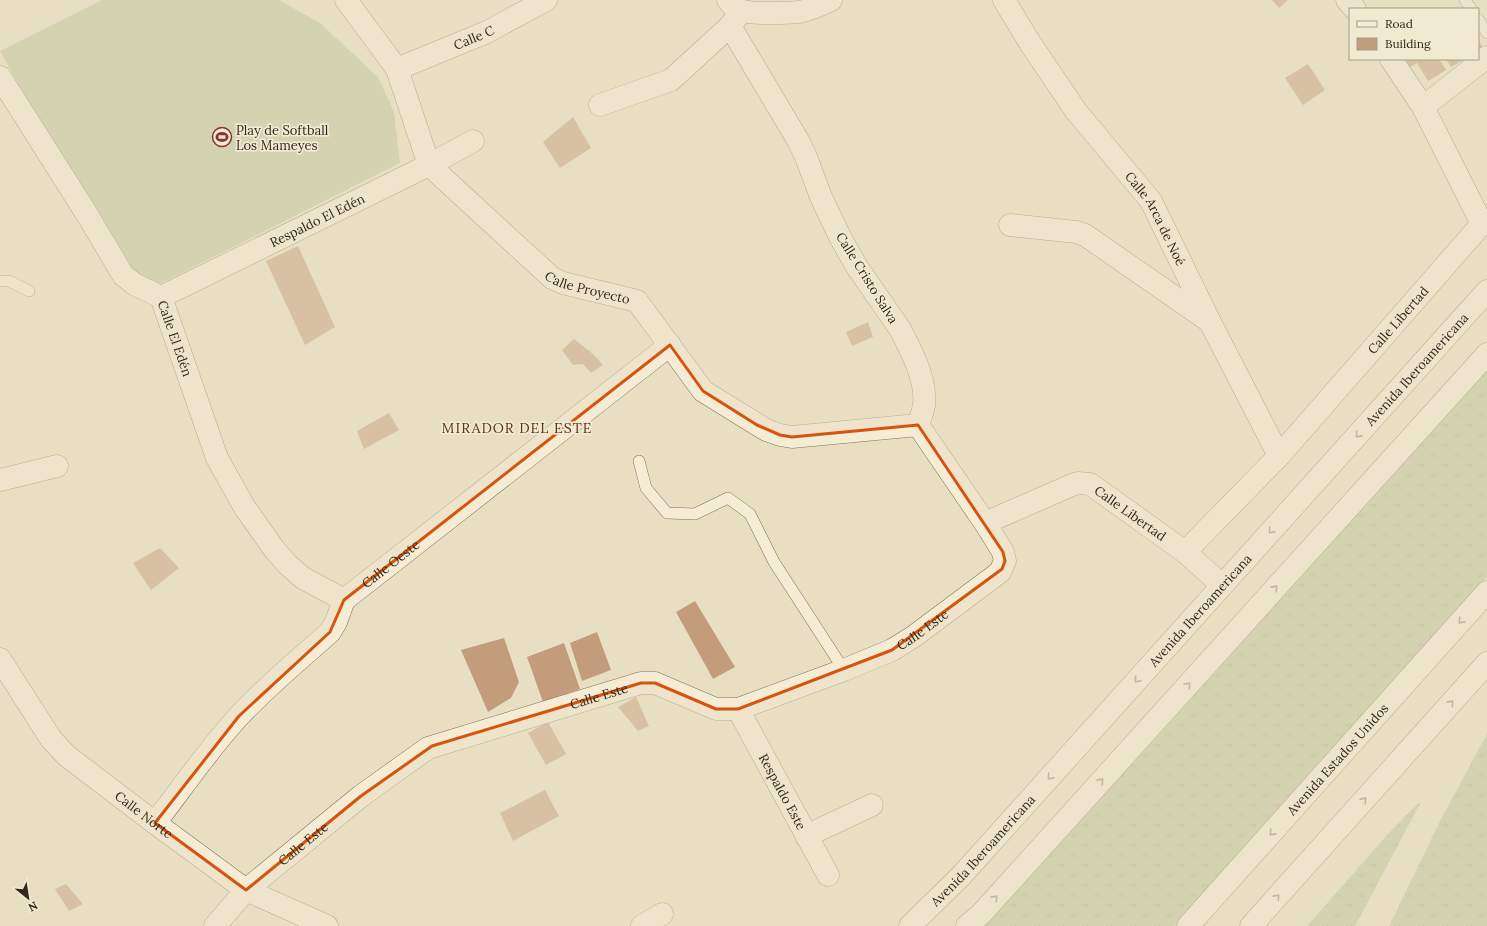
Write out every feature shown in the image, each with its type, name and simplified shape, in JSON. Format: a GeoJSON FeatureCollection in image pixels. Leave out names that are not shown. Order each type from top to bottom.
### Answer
{"type":"FeatureCollection","features":[{"type":"Feature","properties":{"kind":"street","name":"Calle Proyecto"},"geometry":{"type":"LineString","coordinates":[[346,0],[397,69],[429,165],[552,278],[563,283],[637,301],[703,391],[757,425],[780,435],[792,437],[918,425]]}},
{"type":"Feature","properties":{"kind":"street","name":"Calle C"},"geometry":{"type":"LineString","coordinates":[[397,69],[501,26],[546,0]]}},
{"type":"Feature","properties":{"kind":"street"},"geometry":{"type":"LineString","coordinates":[[600,106],[671,80],[733,12],[798,12],[831,0]]}},
{"type":"Feature","properties":{"kind":"street","name":"Calle Arca de Noé"},"geometry":{"type":"LineString","coordinates":[[1004,0],[1034,49],[1076,111],[1151,201],[1210,322],[1279,456]]}},
{"type":"Feature","properties":{"kind":"street"},"geometry":{"type":"LineString","coordinates":[[1347,0],[1354,8]]}},
{"type":"Feature","properties":{"kind":"street","name":"Calle Cristo Salva"},"geometry":{"type":"LineString","coordinates":[[733,12],[799,142],[821,197],[848,251],[907,342],[924,387],[924,405],[918,425]]}},
{"type":"Feature","properties":{"kind":"street"},"geometry":{"type":"LineString","coordinates":[[1423,107],[1487,57]]}},
{"type":"Feature","properties":{"kind":"street","name":"Calle Libertad"},"geometry":{"type":"LineString","coordinates":[[1185,552],[1279,456],[1480,226],[1480,220],[1423,107],[1392,60]]}},
{"type":"Feature","properties":{"kind":"street","name":"Calle El Edén"},"geometry":{"type":"LineString","coordinates":[[0,77],[88,216],[123,275],[134,284],[161,297],[217,458],[245,508],[274,549],[288,565],[303,578],[344,600]]}},
{"type":"Feature","properties":{"kind":"street","name":"Respaldo El Edén"},"geometry":{"type":"LineString","coordinates":[[161,297],[429,165],[473,141]]}},
{"type":"Feature","properties":{"kind":"street"},"geometry":{"type":"LineString","coordinates":[[1010,225],[1076,232],[1085,235],[1210,322]]}},
{"type":"Feature","properties":{"kind":"street","name":"Avenida Iberoamericana"},"geometry":{"type":"LineString","coordinates":[[910,926],[961,876],[1487,291]]}},
{"type":"Feature","properties":{"kind":"street","name":"Calle Oeste"},"geometry":{"type":"LineString","coordinates":[[344,600],[670,345]]}},
{"type":"Feature","properties":{"kind":"street"},"geometry":{"type":"LineString","coordinates":[[968,926],[988,907],[1487,354]]}},
{"type":"Feature","properties":{"kind":"street"},"geometry":{"type":"LineString","coordinates":[[918,425],[985,523]]}},
{"type":"Feature","properties":{"kind":"street"},"geometry":{"type":"LineString","coordinates":[[0,480],[57,466]]}},
{"type":"Feature","properties":{"kind":"street","name":"Calle Libertad"},"geometry":{"type":"LineString","coordinates":[[985,523],[1072,484],[1090,484],[1185,552],[1222,585]]}},
{"type":"Feature","properties":{"kind":"street","name":"Calle Este"},"geometry":{"type":"LineString","coordinates":[[215,926],[246,890],[361,796],[432,746],[641,683],[655,683],[716,709],[738,709],[844,670],[892,650],[913,637],[1000,572],[1005,561],[1003,552],[985,523]]}},
{"type":"Feature","properties":{"kind":"street","name":"Avenida Estados Unidos"},"geometry":{"type":"LineString","coordinates":[[1188,926],[1487,592]]}},
{"type":"Feature","properties":{"kind":"street"},"geometry":{"type":"LineString","coordinates":[[155,823],[239,716],[264,691],[330,632],[336,622],[344,600]]}},
{"type":"Feature","properties":{"kind":"street","name":"Calle Norte"},"geometry":{"type":"LineString","coordinates":[[0,659],[51,739],[59,748],[155,823],[246,890],[327,926]]}},
{"type":"Feature","properties":{"kind":"street"},"geometry":{"type":"LineString","coordinates":[[1251,926],[1487,663]]}},
{"type":"Feature","properties":{"kind":"street","name":"Respaldo Este"},"geometry":{"type":"LineString","coordinates":[[738,709],[828,875]]}},
{"type":"Feature","properties":{"kind":"street"},"geometry":{"type":"LineString","coordinates":[[806,836],[872,805]]}},
{"type":"Feature","properties":{"kind":"street"},"geometry":{"type":"LineString","coordinates":[[642,926],[662,914]]}},
{"type":"Feature","properties":{"kind":"lane"},"geometry":{"type":"LineString","coordinates":[[1479,21],[1487,33]]}},
{"type":"Feature","properties":{"kind":"lane"},"geometry":{"type":"LineString","coordinates":[[0,281],[9,281],[29,291]]}},
{"type":"Feature","properties":{"kind":"lane"},"geometry":{"type":"LineString","coordinates":[[639,461],[646,488],[667,513],[695,514],[728,498],[750,514],[774,562],[844,670]]}},
{"type":"Feature","properties":{"kind":"highlighted area"},"geometry":{"type":"Polygon","coordinates":[[[670,345],[703,391],[757,425],[780,435],[792,437],[918,425],[1003,552],[1005,561],[1002,569],[892,650],[738,709],[716,709],[655,683],[641,683],[432,746],[361,796],[246,890],[155,823],[239,716],[330,632],[344,600],[670,345]]]}},
{"type":"Feature","properties":{"kind":"green space","name":"Play de Softball Los Mameyes"},"geometry":{"type":"Polygon","coordinates":[[[102,0],[279,0],[320,23],[378,77],[394,112],[400,163],[154,287],[121,272],[0,51],[102,0]]]}},
{"type":"Feature","properties":{"kind":"green space"},"geometry":{"type":"Polygon","coordinates":[[[1487,369],[1487,577],[1175,926],[982,926],[1166,727],[1487,369]]]}},
{"type":"Feature","properties":{"kind":"green space"},"geometry":{"type":"Polygon","coordinates":[[[1487,734],[1487,926],[1389,926],[1441,819],[1487,734]]]}},
{"type":"Feature","properties":{"kind":"green space"},"geometry":{"type":"Polygon","coordinates":[[[1421,802],[1355,926],[1307,926],[1388,834],[1414,807],[1421,802]]]}},
{"type":"Feature","properties":{"kind":"building"},"geometry":{"type":"Polygon","coordinates":[[[1272,0],[1288,0],[1279,8],[1272,0]]]}},
{"type":"Feature","properties":{"kind":"building"},"geometry":{"type":"Polygon","coordinates":[[[1479,41],[1483,48],[1479,50],[1479,41]]]}},
{"type":"Feature","properties":{"kind":"building"},"geometry":{"type":"Polygon","coordinates":[[[1406,60],[1440,60],[1446,70],[1428,81],[1417,63],[1410,67],[1406,60]]]}},
{"type":"Feature","properties":{"kind":"building"},"geometry":{"type":"Polygon","coordinates":[[[1447,60],[1463,60],[1451,67],[1447,60]]]}},
{"type":"Feature","properties":{"kind":"building"},"geometry":{"type":"Polygon","coordinates":[[[1308,64],[1325,90],[1303,105],[1285,78],[1308,64]]]}},
{"type":"Feature","properties":{"kind":"building"},"geometry":{"type":"Polygon","coordinates":[[[573,117],[591,148],[560,168],[543,142],[573,117]]]}},
{"type":"Feature","properties":{"kind":"building"},"geometry":{"type":"Polygon","coordinates":[[[298,246],[335,327],[305,345],[266,261],[298,246]]]}},
{"type":"Feature","properties":{"kind":"building"},"geometry":{"type":"Polygon","coordinates":[[[868,322],[873,337],[852,346],[846,332],[868,322]]]}},
{"type":"Feature","properties":{"kind":"building"},"geometry":{"type":"Polygon","coordinates":[[[574,339],[593,354],[603,365],[591,373],[583,364],[573,365],[562,350],[574,339]]]}},
{"type":"Feature","properties":{"kind":"building"},"geometry":{"type":"Polygon","coordinates":[[[389,413],[399,430],[364,449],[357,431],[389,413]]]}},
{"type":"Feature","properties":{"kind":"building"},"geometry":{"type":"Polygon","coordinates":[[[160,548],[179,568],[151,590],[133,563],[160,548]]]}},
{"type":"Feature","properties":{"kind":"building"},"geometry":{"type":"Polygon","coordinates":[[[695,601],[735,667],[713,679],[676,612],[695,601]]]}},
{"type":"Feature","properties":{"kind":"building"},"geometry":{"type":"Polygon","coordinates":[[[597,632],[611,670],[582,681],[570,643],[597,632]]]}},
{"type":"Feature","properties":{"kind":"building"},"geometry":{"type":"Polygon","coordinates":[[[504,638],[519,682],[511,698],[488,712],[461,650],[504,638]]]}},
{"type":"Feature","properties":{"kind":"building"},"geometry":{"type":"Polygon","coordinates":[[[564,643],[580,689],[543,702],[527,657],[564,643]]]}},
{"type":"Feature","properties":{"kind":"building"},"geometry":{"type":"Polygon","coordinates":[[[636,697],[649,726],[638,731],[618,707],[636,697]]]}},
{"type":"Feature","properties":{"kind":"building"},"geometry":{"type":"Polygon","coordinates":[[[548,722],[566,754],[546,765],[528,733],[548,722]]]}},
{"type":"Feature","properties":{"kind":"building"},"geometry":{"type":"Polygon","coordinates":[[[545,790],[559,816],[513,841],[500,813],[545,790]]]}},
{"type":"Feature","properties":{"kind":"building"},"geometry":{"type":"Polygon","coordinates":[[[66,884],[83,904],[69,911],[55,889],[66,884]]]}},
{"type":"Feature","properties":{"kind":"place","name":"Play de Softball Los Mameyes"},"geometry":{"type":"Point","coordinates":[222,137]}},
{"type":"Feature","properties":{"kind":"district","name":"MIRADOR DEL ESTE"},"geometry":{"type":"Point","coordinates":[517,428]}}]}
